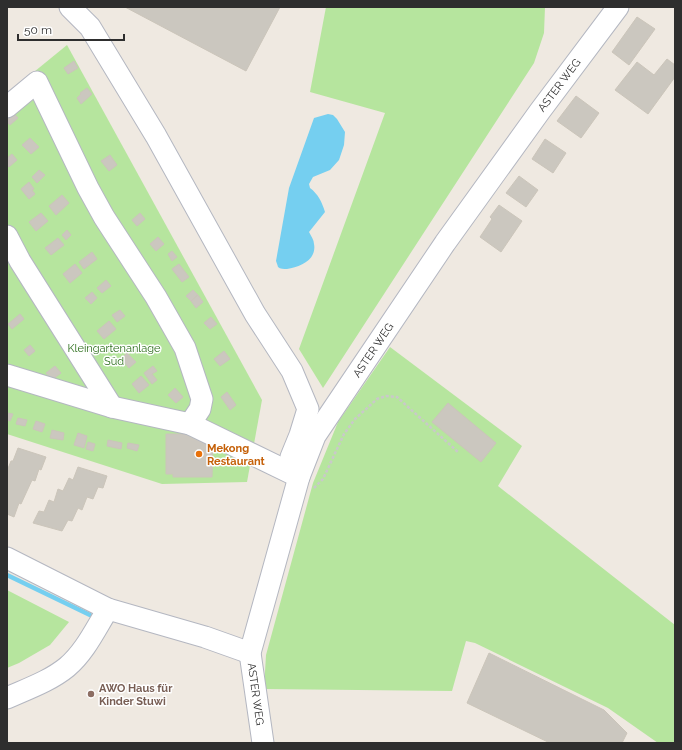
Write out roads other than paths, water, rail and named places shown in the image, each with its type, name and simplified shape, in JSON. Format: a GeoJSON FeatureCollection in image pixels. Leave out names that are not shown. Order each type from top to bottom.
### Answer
{"type":"FeatureCollection","features":[{"type":"Feature","properties":{"kind":"street"},"geometry":{"type":"LineString","coordinates":[[7,375],[112,407],[190,424],[293,480],[300,435],[308,409],[292,371],[255,314],[156,136],[90,27],[70,7]]}},
{"type":"Feature","properties":{"kind":"street","name":"ASTER WEG"},"geometry":{"type":"LineString","coordinates":[[263,743],[250,653],[293,480],[315,436],[445,243],[540,111],[618,7]]}},
{"type":"Feature","properties":{"kind":"street"},"geometry":{"type":"LineString","coordinates":[[7,107],[37,82],[88,188],[104,217],[156,298],[185,348],[202,400],[200,409],[190,424]]}},
{"type":"Feature","properties":{"kind":"street"},"geometry":{"type":"LineString","coordinates":[[7,236],[20,261],[112,407]]}},
{"type":"Feature","properties":{"kind":"street"},"geometry":{"type":"LineString","coordinates":[[7,558],[108,609],[205,637],[250,653]]}},
{"type":"Feature","properties":{"kind":"street"},"geometry":{"type":"LineString","coordinates":[[7,698],[49,678],[67,666],[92,635],[108,609]]}},
{"type":"Feature","properties":{"kind":"water"},"geometry":{"type":"Polygon","coordinates":[[[328,114],[333,115],[337,119],[345,132],[344,145],[339,160],[330,170],[313,177],[309,184],[310,188],[323,205],[325,212],[309,232],[314,242],[313,254],[306,262],[302,264],[287,269],[281,269],[278,267],[276,261],[289,188],[314,118],[328,114]]]}},
{"type":"Feature","properties":{"kind":"waterway"},"geometry":{"type":"LineString","coordinates":[[7,575],[90,615]]}},
{"type":"Feature","properties":{"kind":"place","name":"Mekong Restaurant"},"geometry":{"type":"Point","coordinates":[199,454]}},
{"type":"Feature","properties":{"kind":"place","name":"AWO Haus für Kinder Stuwi"},"geometry":{"type":"Point","coordinates":[91,694]}},
{"type":"Feature","properties":{"kind":"park label","name":"Kleingartenanlage Süd"},"geometry":{"type":"Point","coordinates":[114,354]}}]}
